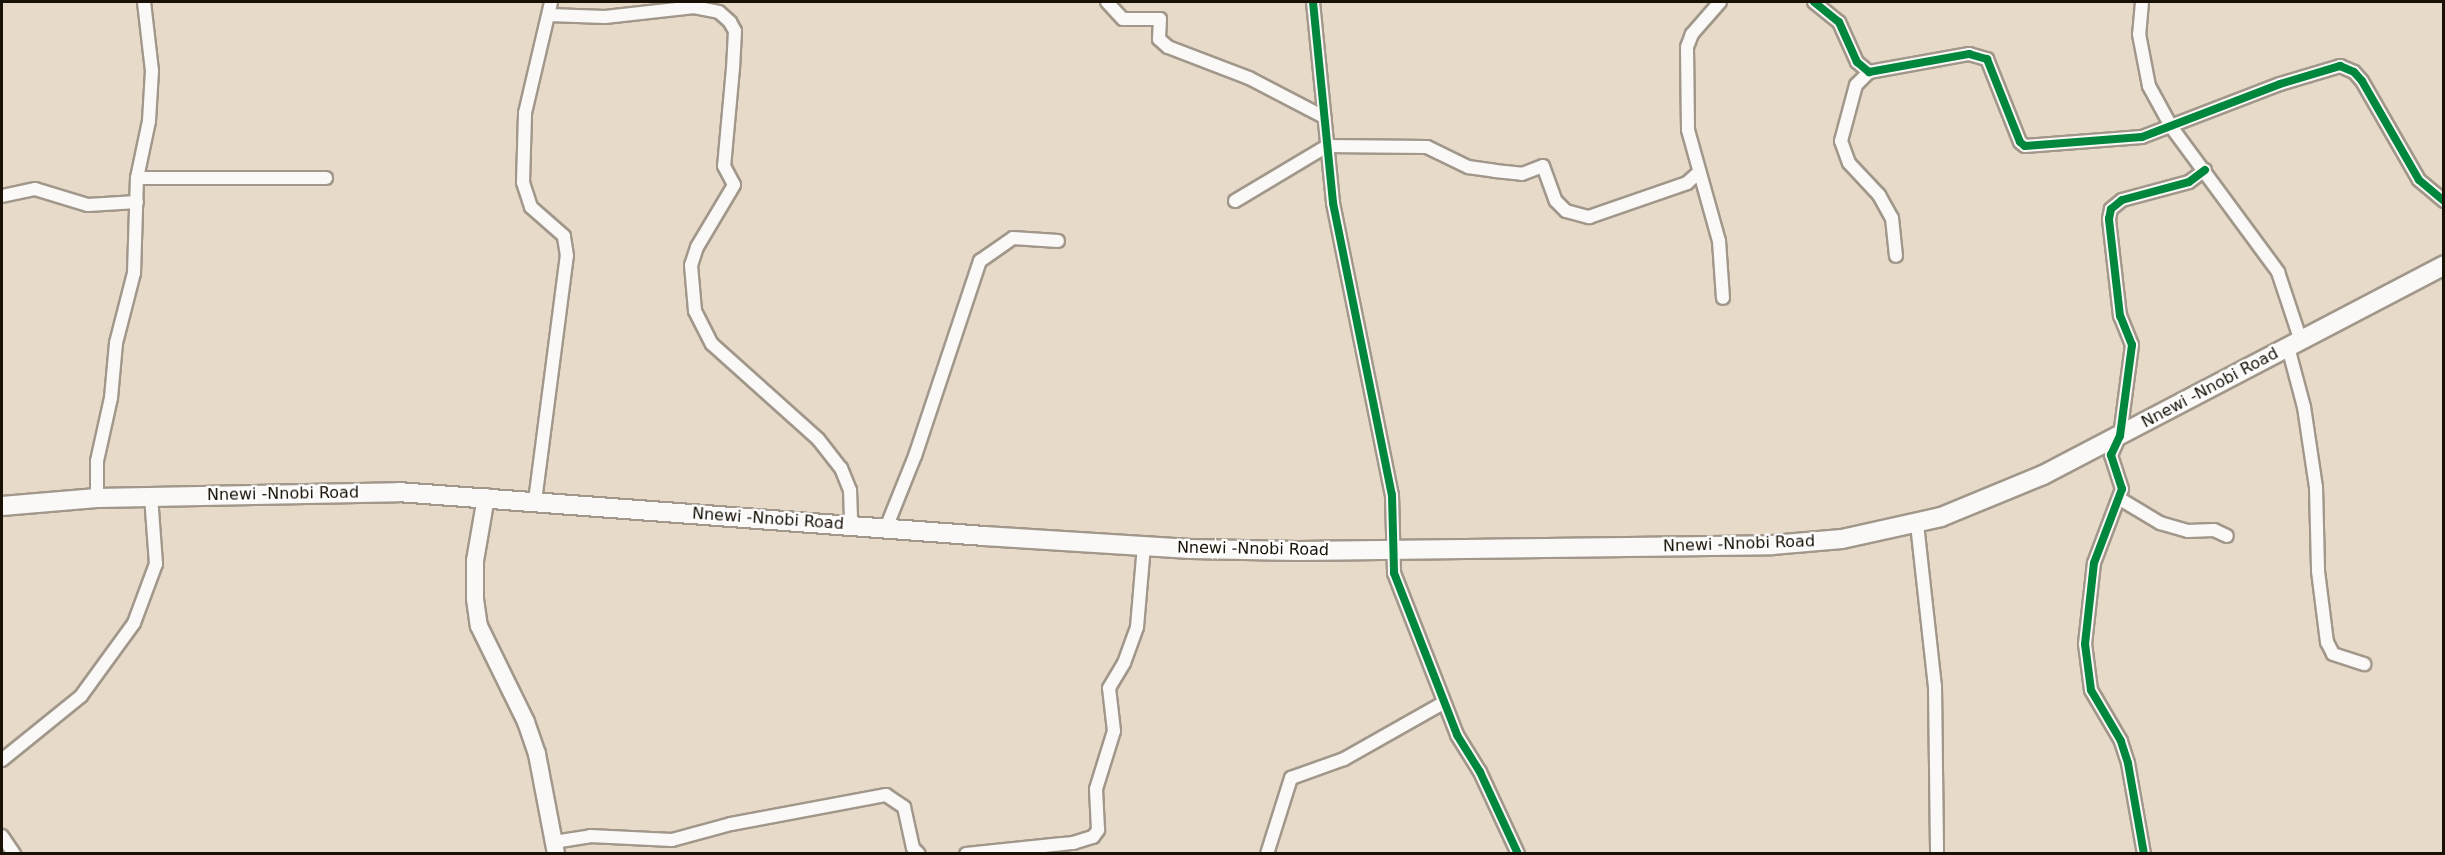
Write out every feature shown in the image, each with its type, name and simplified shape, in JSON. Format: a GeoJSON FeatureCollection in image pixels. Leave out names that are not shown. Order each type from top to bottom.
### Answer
{"type":"FeatureCollection","features":[{"type":"Feature","properties":{"kind":"main road","name":"Nnewi -Nnobi Road"},"geometry":{"type":"LineString","coordinates":[[2,506],[151,496],[398,492],[1144,546],[1391,550],[1772,545],[1842,539],[1917,524],[1982,502],[2120,436],[2444,265]]}},
{"type":"Feature","properties":{"kind":"street"},"geometry":{"type":"LineString","coordinates":[[97,498],[97,460],[111,398],[116,343],[134,273],[137,178],[148,121],[152,71],[144,2]]}},
{"type":"Feature","properties":{"kind":"street"},"geometry":{"type":"LineString","coordinates":[[535,501],[567,256],[564,236],[531,207],[523,182],[525,113],[551,2]]}},
{"type":"Feature","properties":{"kind":"street"},"geometry":{"type":"LineString","coordinates":[[1107,2],[1123,19],[1160,19],[1159,39],[1168,47],[1249,78],[1324,117]]}},
{"type":"Feature","properties":{"kind":"street"},"geometry":{"type":"LineString","coordinates":[[1313,2],[1327,146],[1342,258],[1383,438],[1392,495],[1391,550],[1394,573],[1443,703],[1518,854]]}},
{"type":"Feature","properties":{"kind":"street"},"geometry":{"type":"LineString","coordinates":[[1720,2],[1692,34],[1687,48],[1688,130],[1698,173],[1719,241],[1723,298]]}},
{"type":"Feature","properties":{"kind":"street"},"geometry":{"type":"LineString","coordinates":[[1814,2],[1839,22],[1857,62],[1869,72]]}},
{"type":"Feature","properties":{"kind":"street"},"geometry":{"type":"LineString","coordinates":[[2142,2],[2139,34],[2149,86],[2172,128],[2278,272],[2294,344],[2316,487],[2318,571],[2327,642],[2333,654],[2364,664]]}},
{"type":"Feature","properties":{"kind":"street"},"geometry":{"type":"LineString","coordinates":[[549,15],[605,17],[693,7],[719,12],[730,22],[735,31],[724,166],[734,185],[697,247],[691,265],[695,311],[712,344],[818,439],[841,468],[850,490],[851,525]]}},
{"type":"Feature","properties":{"kind":"street"},"geometry":{"type":"LineString","coordinates":[[1896,256],[1892,218],[1879,195],[1849,163],[1841,141],[1856,85],[1869,72],[1979,55],[1993,68],[2020,142],[2025,146],[2142,137],[2172,128],[2280,84],[2340,66],[2354,72],[2361,81],[2419,180],[2444,201]]}},
{"type":"Feature","properties":{"kind":"street"},"geometry":{"type":"LineString","coordinates":[[1235,201],[1327,146],[1427,147],[1468,167],[1522,174],[1543,166],[1556,201],[1566,211],[1589,217],[1687,183],[1698,173]]}},
{"type":"Feature","properties":{"kind":"street"},"geometry":{"type":"LineString","coordinates":[[2144,854],[2128,763],[2121,741],[2091,690],[2085,644],[2094,563],[2120,500],[2122,489],[2110,455],[2120,436],[2132,345],[2120,316],[2111,208],[2122,200],[2189,182],[2205,170]]}},
{"type":"Feature","properties":{"kind":"street"},"geometry":{"type":"LineString","coordinates":[[137,178],[326,178]]}},
{"type":"Feature","properties":{"kind":"street"},"geometry":{"type":"LineString","coordinates":[[2,196],[35,189],[88,205],[137,202]]}},
{"type":"Feature","properties":{"kind":"street"},"geometry":{"type":"LineString","coordinates":[[886,528],[915,456],[980,261],[1013,238],[1058,242]]}},
{"type":"Feature","properties":{"kind":"street"},"geometry":{"type":"LineString","coordinates":[[2,760],[81,696],[134,623],[156,564],[151,496]]}},
{"type":"Feature","properties":{"kind":"street"},"geometry":{"type":"LineString","coordinates":[[486,497],[475,561],[475,599],[479,626],[526,722],[555,848],[590,836],[672,840],[711,829],[886,795],[904,807],[913,848],[919,854]]}},
{"type":"Feature","properties":{"kind":"street"},"geometry":{"type":"LineString","coordinates":[[2120,500],[2160,523],[2188,531],[2214,530],[2227,536]]}},
{"type":"Feature","properties":{"kind":"street"},"geometry":{"type":"LineString","coordinates":[[1917,524],[1937,728],[1937,854]]}},
{"type":"Feature","properties":{"kind":"street"},"geometry":{"type":"LineString","coordinates":[[966,854],[1073,843],[1093,837],[1098,830],[1096,789],[1114,731],[1109,688],[1124,663],[1137,627],[1144,546]]}},
{"type":"Feature","properties":{"kind":"street"},"geometry":{"type":"LineString","coordinates":[[1267,854],[1291,778],[1344,759],[1443,703]]}},
{"type":"Feature","properties":{"kind":"street"},"geometry":{"type":"LineString","coordinates":[[2,836],[14,854]]}},
{"type":"Feature","properties":{"kind":"cycle path"},"geometry":{"type":"LineString","coordinates":[[1313,2],[1333,203],[1392,495],[1394,573],[1457,735],[1480,772],[1518,854]]}},
{"type":"Feature","properties":{"kind":"cycle path"},"geometry":{"type":"LineString","coordinates":[[1814,2],[1839,22],[1857,62],[1869,72],[1969,54],[1987,59],[2020,142],[2025,146],[2142,137],[2280,84],[2340,66],[2354,72],[2362,81],[2419,180],[2444,201]]}},
{"type":"Feature","properties":{"kind":"cycle path"},"geometry":{"type":"LineString","coordinates":[[2144,854],[2128,763],[2121,741],[2091,690],[2085,644],[2094,563],[2122,489],[2111,455],[2120,436],[2132,345],[2120,316],[2109,219],[2111,209],[2122,200],[2189,182],[2205,170]]}}]}
